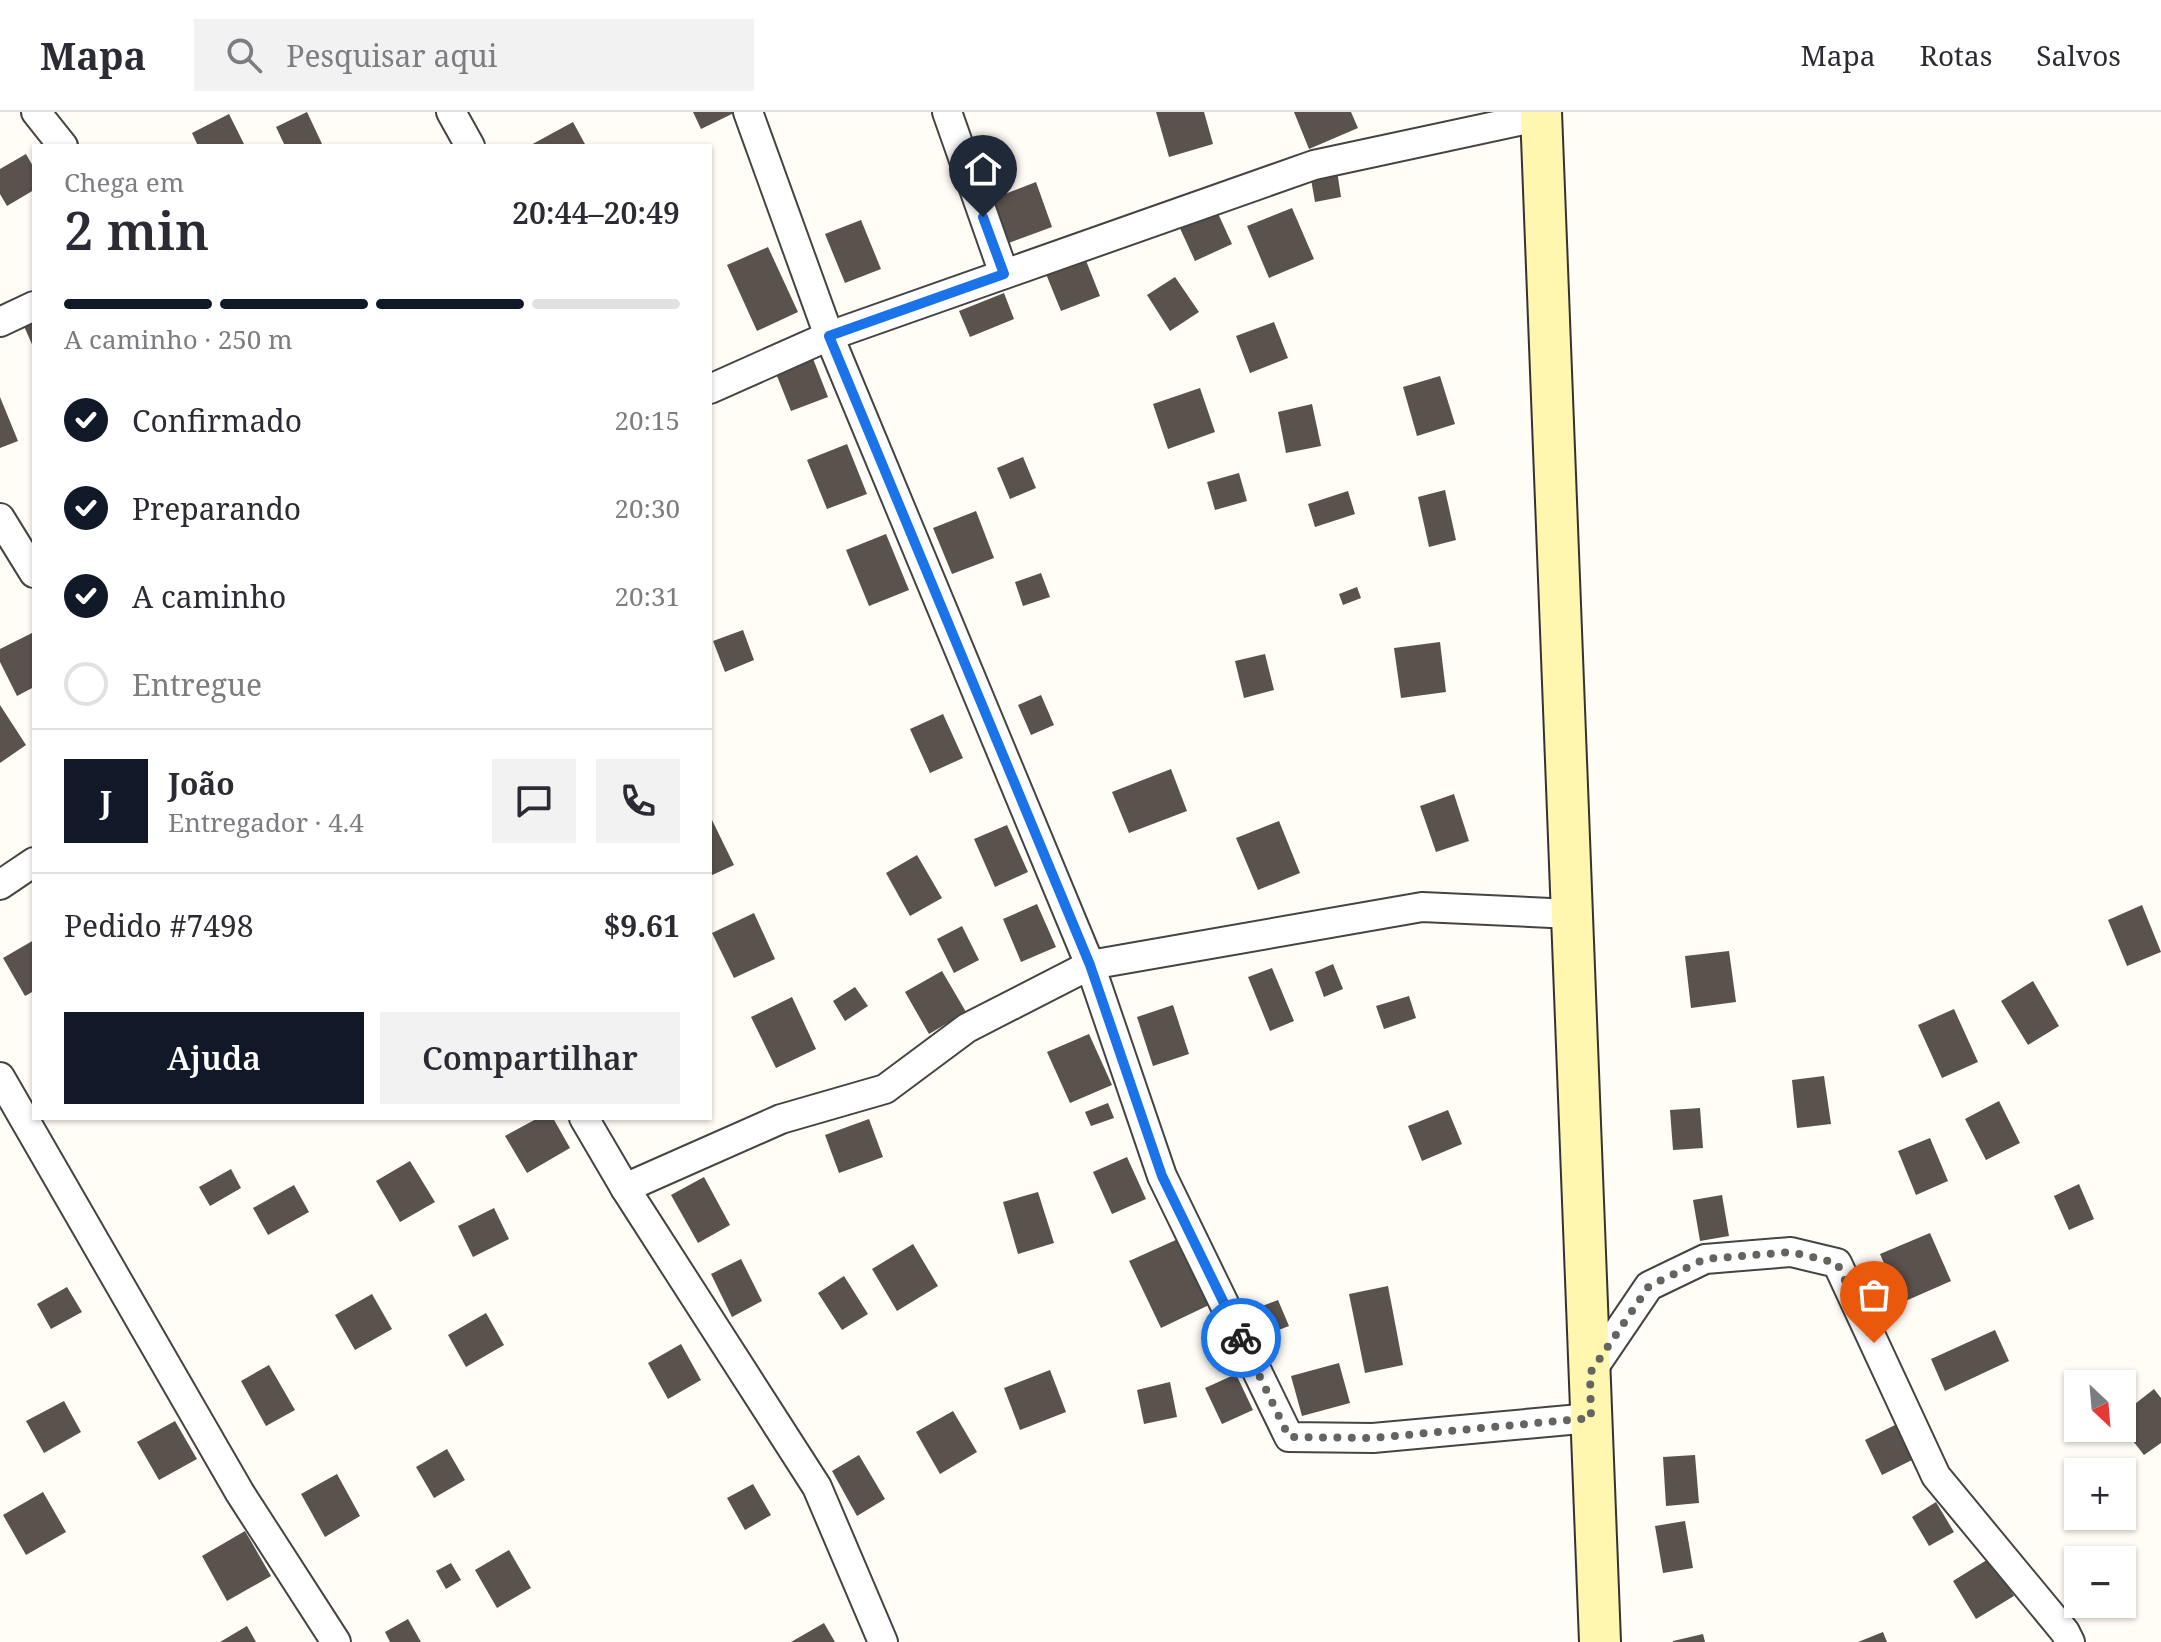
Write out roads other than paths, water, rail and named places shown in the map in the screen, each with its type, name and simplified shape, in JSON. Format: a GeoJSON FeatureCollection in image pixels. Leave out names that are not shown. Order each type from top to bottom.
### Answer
{"type":"FeatureCollection","features":[{"type":"Feature","properties":{"kind":"main road"},"geometry":{"type":"LineString","coordinates":[[1542,114],[1600,1642]]}},
{"type":"Feature","properties":{"kind":"street"},"geometry":{"type":"LineString","coordinates":[[36,112],[61,144]]}},
{"type":"Feature","properties":{"kind":"street"},"geometry":{"type":"LineString","coordinates":[[451,112],[469,144]]}},
{"type":"Feature","properties":{"kind":"street"},"geometry":{"type":"LineString","coordinates":[[748,112],[829,336],[1090,965],[1162,1176],[1289,1437],[1373,1438],[1591,1418]]}},
{"type":"Feature","properties":{"kind":"street"},"geometry":{"type":"LineString","coordinates":[[947,112],[1004,274]]}},
{"type":"Feature","properties":{"kind":"street"},"geometry":{"type":"LineString","coordinates":[[712,388],[829,336],[1314,165],[1542,114]]}},
{"type":"Feature","properties":{"kind":"street"},"geometry":{"type":"LineString","coordinates":[[0,322],[32,307]]}},
{"type":"Feature","properties":{"kind":"street"},"geometry":{"type":"LineString","coordinates":[[0,518],[32,570]]}},
{"type":"Feature","properties":{"kind":"street"},"geometry":{"type":"LineString","coordinates":[[0,885],[32,863]]}},
{"type":"Feature","properties":{"kind":"street"},"geometry":{"type":"LineString","coordinates":[[625,1188],[781,1119],[885,1089],[967,1028],[1090,965],[1422,907],[1572,914]]}},
{"type":"Feature","properties":{"kind":"street"},"geometry":{"type":"LineString","coordinates":[[0,1077],[240,1493],[336,1642]]}},
{"type":"Feature","properties":{"kind":"street"},"geometry":{"type":"LineString","coordinates":[[585,1120],[625,1188],[817,1487],[883,1642]]}},
{"type":"Feature","properties":{"kind":"street"},"geometry":{"type":"LineString","coordinates":[[1590,1373],[1649,1286],[1705,1259],[1791,1252],[1837,1263],[1936,1476],[2070,1642]]}}]}
